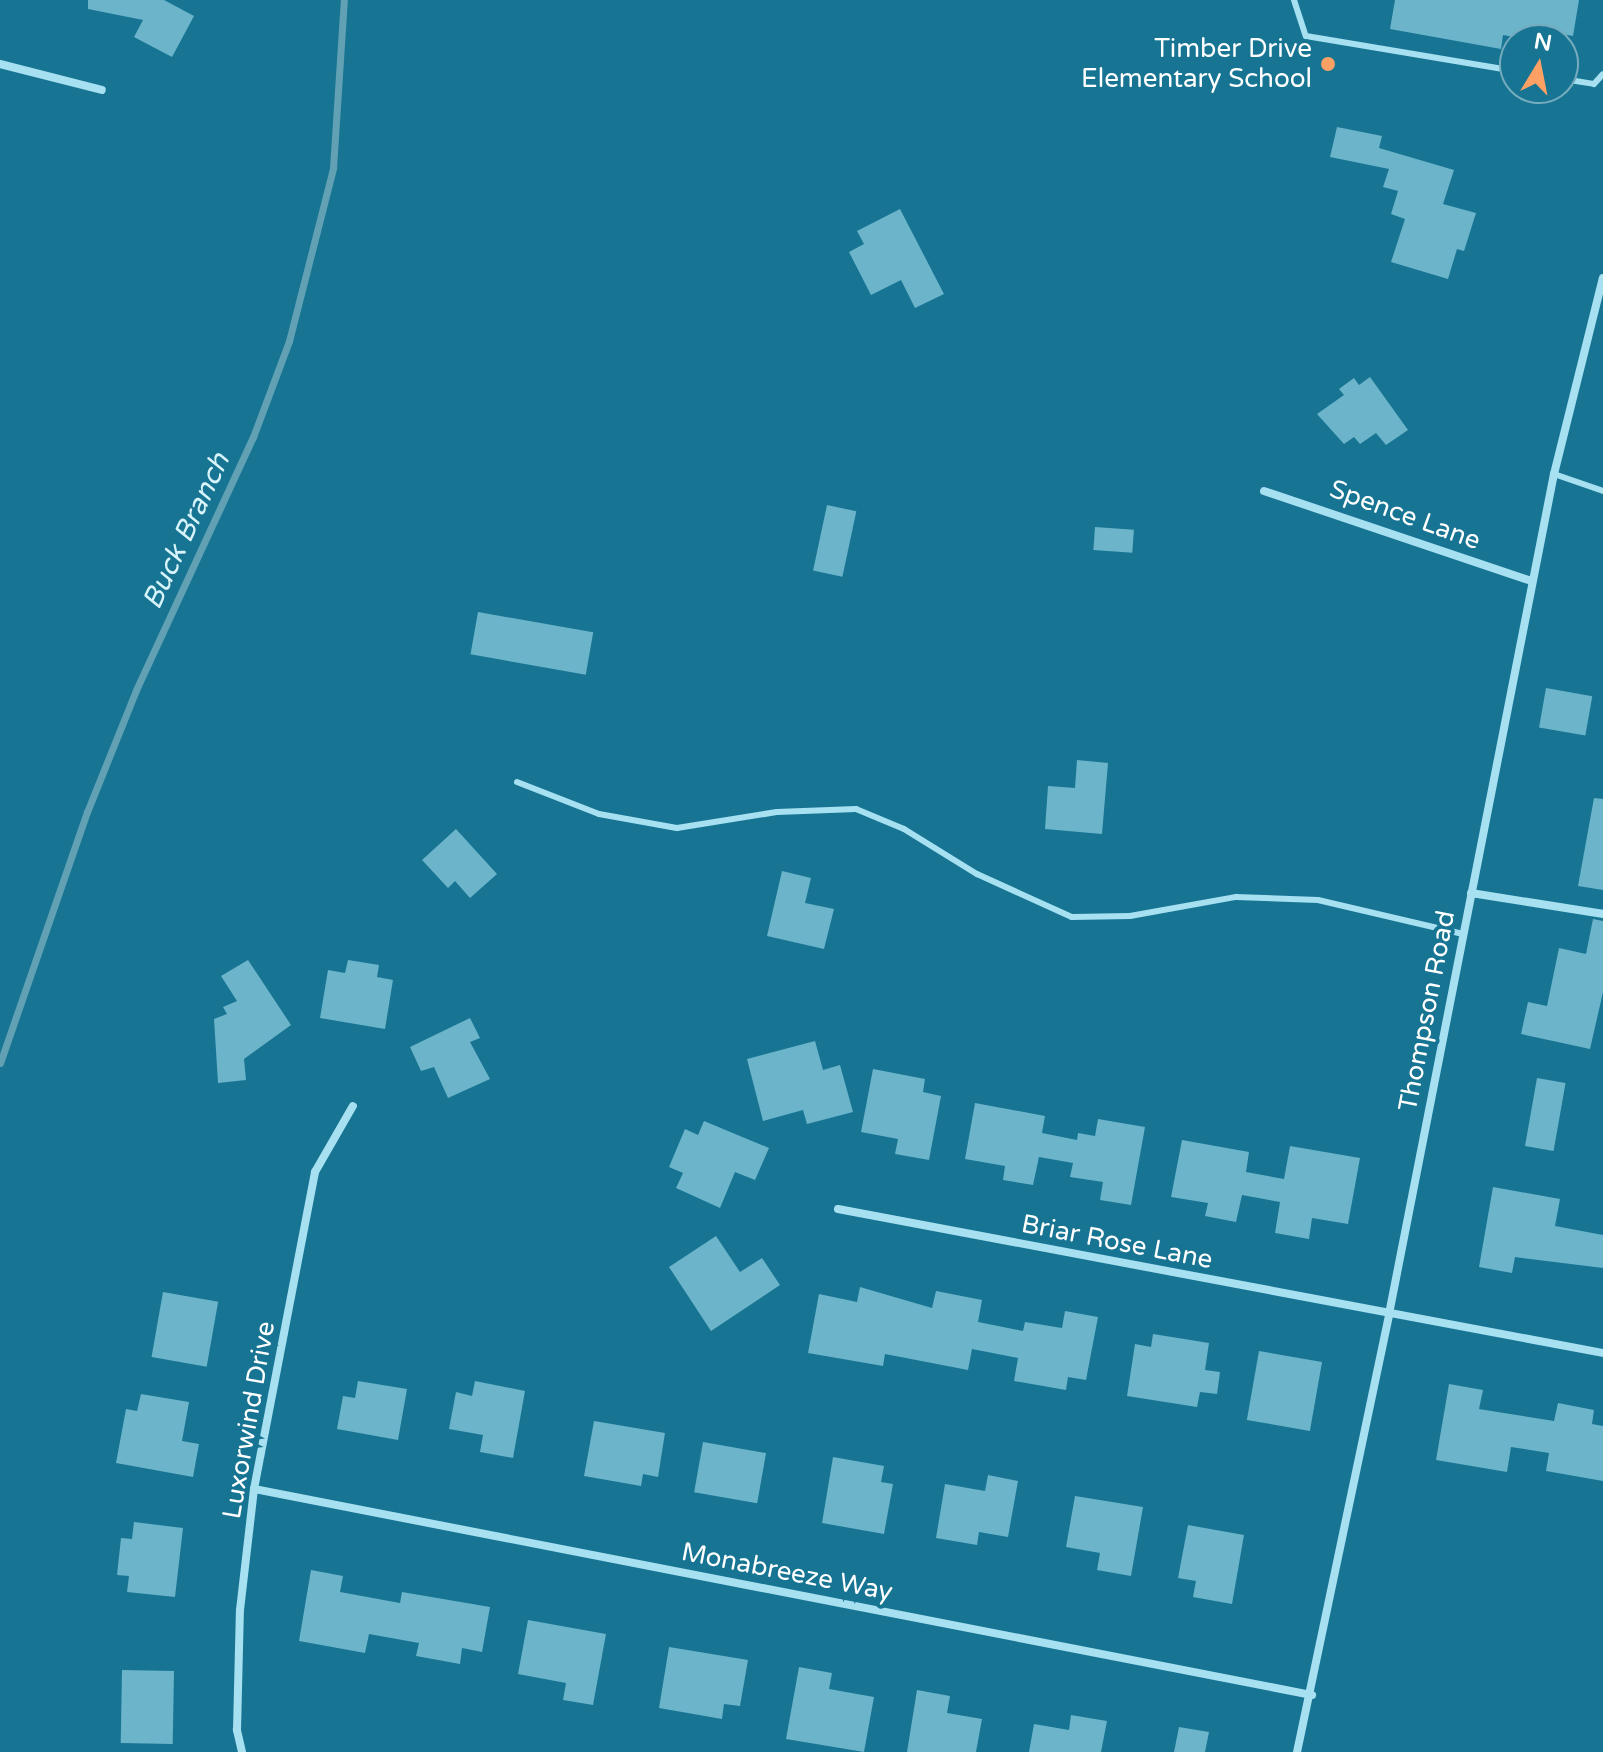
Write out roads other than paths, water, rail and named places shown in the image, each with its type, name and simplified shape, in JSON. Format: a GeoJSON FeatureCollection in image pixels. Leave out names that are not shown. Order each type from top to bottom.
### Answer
{"type":"FeatureCollection","features":[{"type":"Feature","properties":{"kind":"street"},"geometry":{"type":"LineString","coordinates":[[0,64],[102,90]]}},
{"type":"Feature","properties":{"kind":"street","name":"Thompson Road"},"geometry":{"type":"LineString","coordinates":[[1297,1752],[1312,1695],[1389,1314],[1554,474],[1603,278]]}},
{"type":"Feature","properties":{"kind":"street","name":"Spence Lane"},"geometry":{"type":"LineString","coordinates":[[1264,491],[1532,581]]}},
{"type":"Feature","properties":{"kind":"street"},"geometry":{"type":"LineString","coordinates":[[1471,893],[1603,914]]}},
{"type":"Feature","properties":{"kind":"street","name":"Luxorwind Drive"},"geometry":{"type":"LineString","coordinates":[[242,1752],[237,1730],[240,1610],[254,1489],[315,1172],[353,1106]]}},
{"type":"Feature","properties":{"kind":"street","name":"Briar Rose Lane"},"geometry":{"type":"LineString","coordinates":[[838,1209],[1603,1353]]}},
{"type":"Feature","properties":{"kind":"street","name":"Monabreeze Way"},"geometry":{"type":"LineString","coordinates":[[254,1489],[1312,1695]]}},
{"type":"Feature","properties":{"kind":"lane"},"geometry":{"type":"LineString","coordinates":[[1294,0],[1306,36],[1499,68]]}},
{"type":"Feature","properties":{"kind":"lane"},"geometry":{"type":"LineString","coordinates":[[1579,82],[1594,84],[1603,74]]}},
{"type":"Feature","properties":{"kind":"lane"},"geometry":{"type":"LineString","coordinates":[[1554,474],[1603,491]]}},
{"type":"Feature","properties":{"kind":"lane"},"geometry":{"type":"LineString","coordinates":[[517,782],[599,814],[677,828],[777,812],[856,809],[904,829],[977,874],[1072,917],[1130,916],[1236,897],[1305,900],[1463,934]]}},
{"type":"Feature","properties":{"kind":"waterway","name":"Buck Branch"},"geometry":{"type":"LineString","coordinates":[[0,1063],[87,812],[136,690],[253,437],[289,341],[333,168],[344,0]]}},
{"type":"Feature","properties":{"kind":"place","name":"Timber Drive Elementary School"},"geometry":{"type":"Point","coordinates":[1328,64]}}]}
